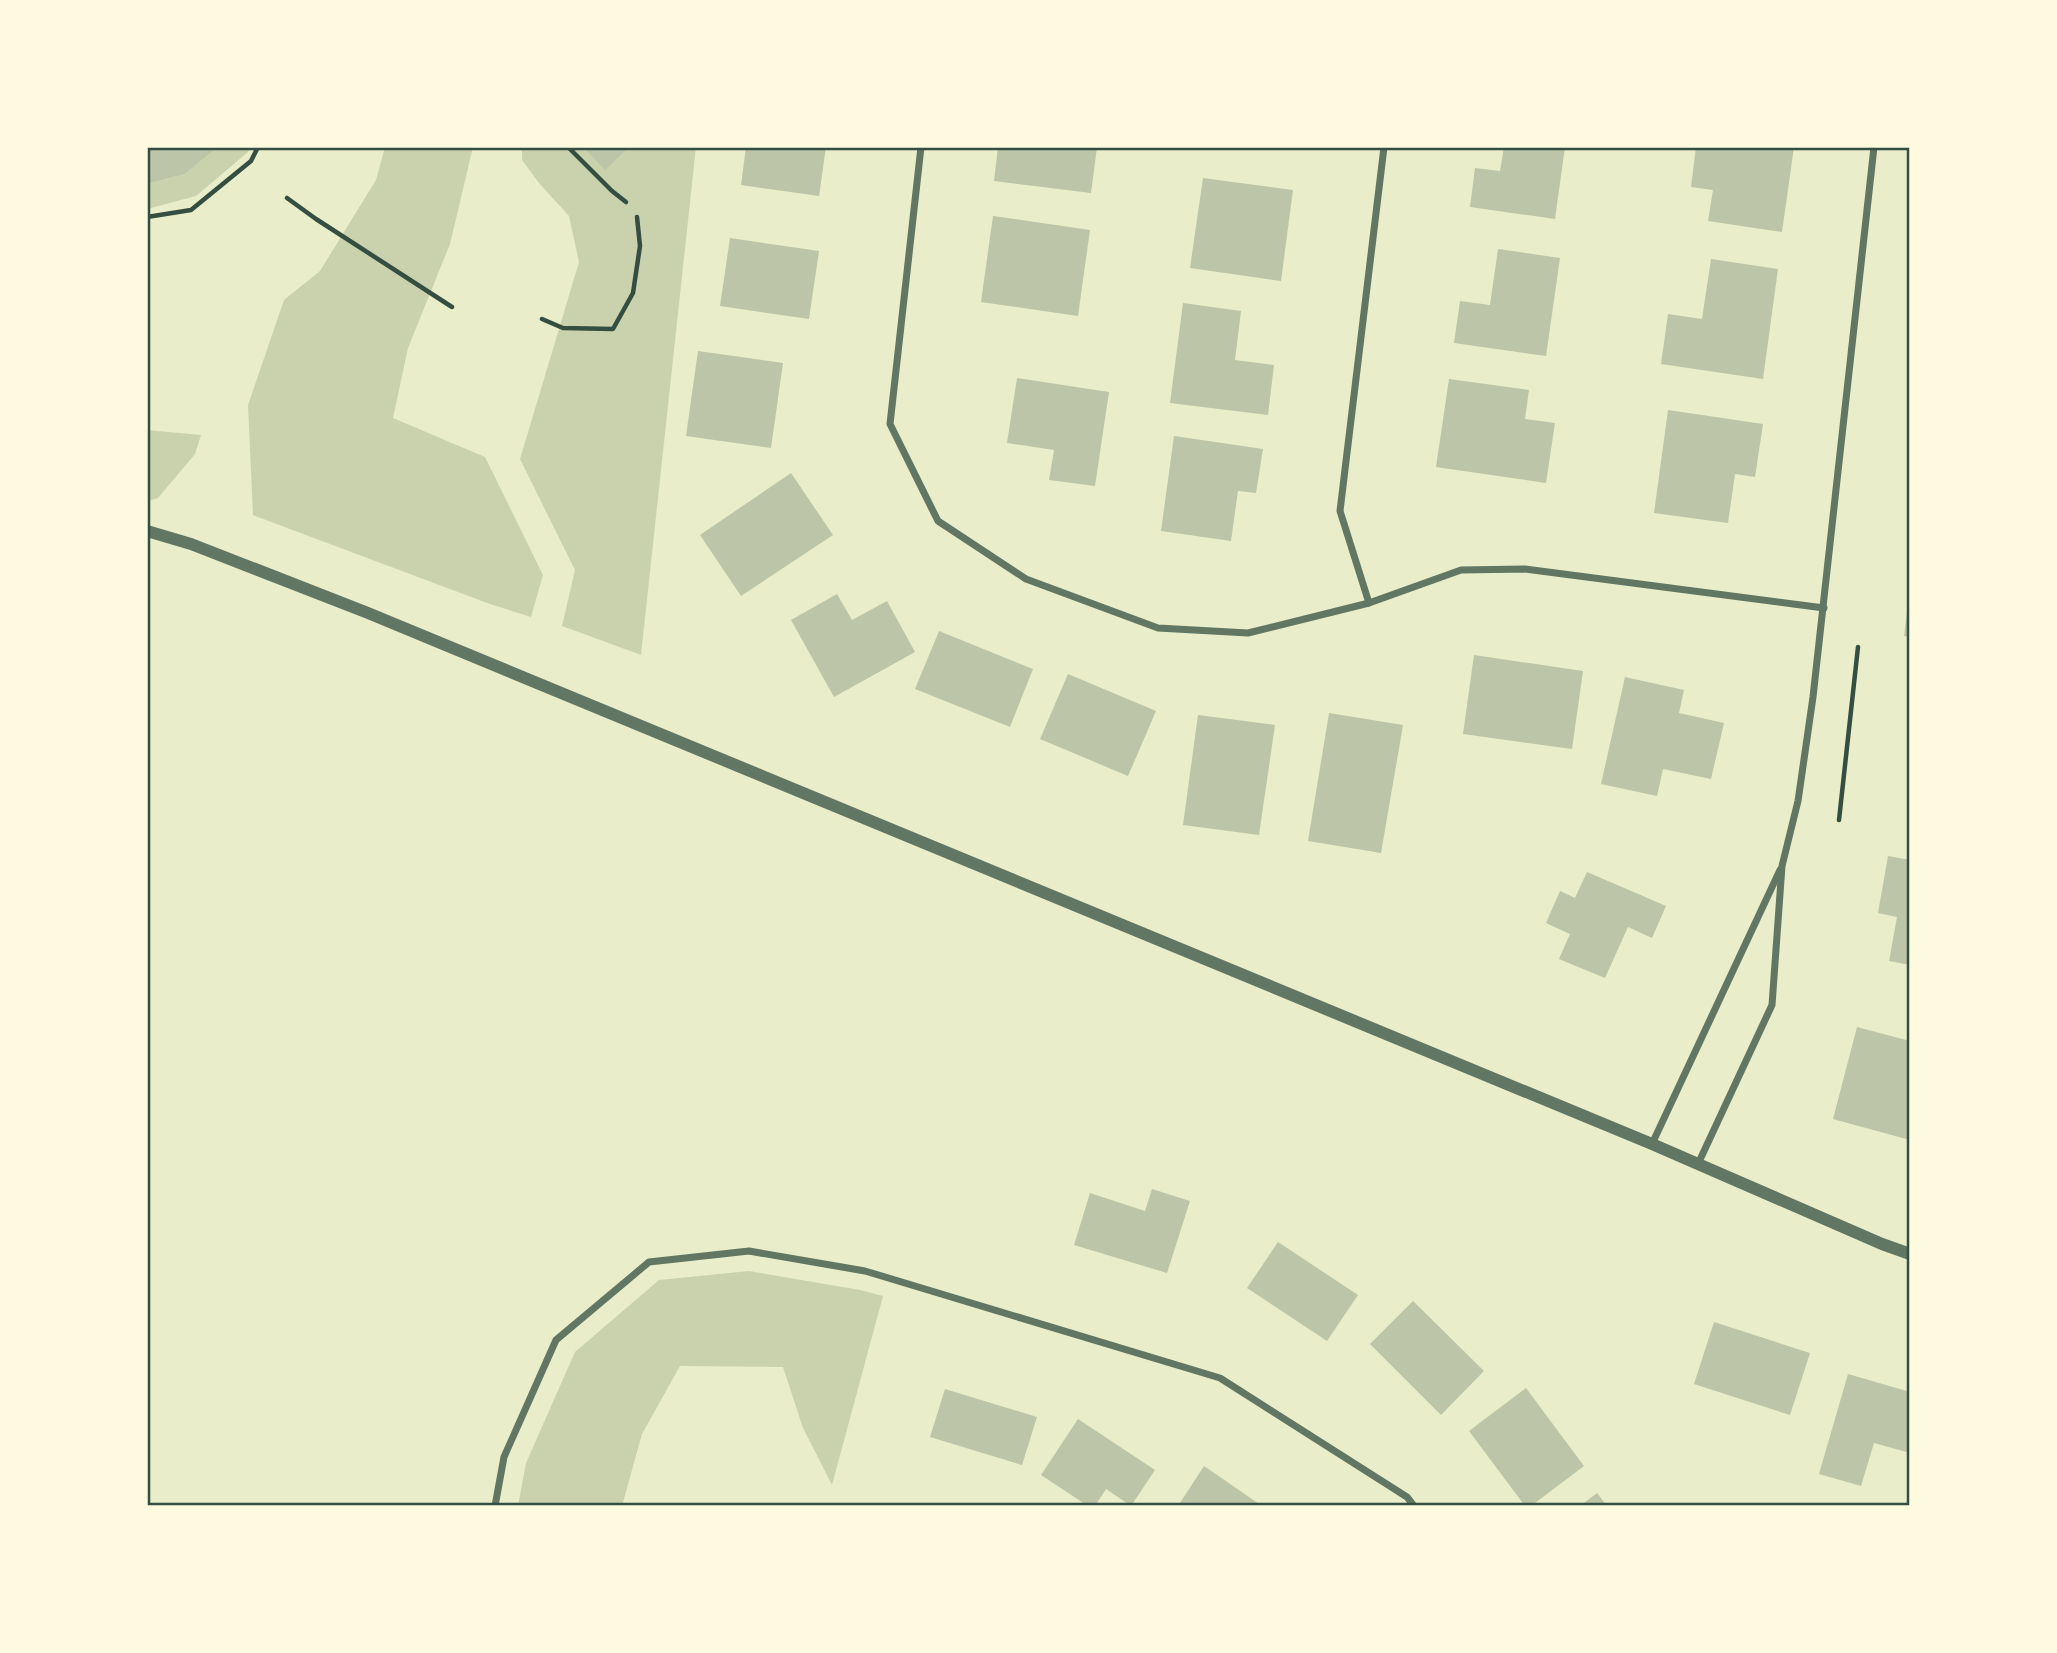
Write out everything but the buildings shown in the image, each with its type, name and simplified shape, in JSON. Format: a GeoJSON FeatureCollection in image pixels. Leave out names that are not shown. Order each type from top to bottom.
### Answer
{"type":"FeatureCollection","features":[{"type":"Feature","properties":{"kind":"street"},"geometry":{"type":"LineString","coordinates":[[921,147],[890,424],[938,521],[1026,579],[1158,628],[1248,633],[1369,603],[1461,570],[1525,569],[1824,608]]}},
{"type":"Feature","properties":{"kind":"street"},"geometry":{"type":"LineString","coordinates":[[1369,603],[1340,511],[1384,147]]}},
{"type":"Feature","properties":{"kind":"street"},"geometry":{"type":"LineString","coordinates":[[1698,1164],[1772,1005],[1782,866],[1798,801],[1824,608],[1874,147]]}},
{"type":"Feature","properties":{"kind":"street"},"geometry":{"type":"LineString","coordinates":[[147,531],[191,544],[368,613],[1652,1144],[1910,1254]]}},
{"type":"Feature","properties":{"kind":"street"},"geometry":{"type":"LineString","coordinates":[[1652,1144],[1782,866]]}},
{"type":"Feature","properties":{"kind":"street"},"geometry":{"type":"LineString","coordinates":[[495,1506],[504,1457],[556,1340],[649,1262],[749,1251],[865,1270],[1220,1378],[1407,1497],[1414,1506]]}},
{"type":"Feature","properties":{"kind":"path"},"geometry":{"type":"LineString","coordinates":[[147,218],[191,210],[251,161],[258,147]]}},
{"type":"Feature","properties":{"kind":"path"},"geometry":{"type":"LineString","coordinates":[[568,147],[626,202]]}},
{"type":"Feature","properties":{"kind":"path"},"geometry":{"type":"LineString","coordinates":[[287,198],[452,307]]}},
{"type":"Feature","properties":{"kind":"path"},"geometry":{"type":"LineString","coordinates":[[542,319],[563,328],[612,329],[633,293],[640,246],[637,217]]}},
{"type":"Feature","properties":{"kind":"path"},"geometry":{"type":"LineString","coordinates":[[1839,820],[1858,647]]}},
{"type":"Feature","properties":{"kind":"green space"},"geometry":{"type":"Polygon","coordinates":[[[218,147],[251,147],[196,196],[147,209],[147,184],[185,174],[218,147]]]}},
{"type":"Feature","properties":{"kind":"green space"},"geometry":{"type":"Polygon","coordinates":[[[385,147],[473,147],[450,244],[408,348],[393,418],[485,457],[543,575],[531,617],[253,515],[248,405],[284,300],[320,271],[376,180],[385,147]]]}},
{"type":"Feature","properties":{"kind":"green space"},"geometry":{"type":"Polygon","coordinates":[[[522,147],[696,147],[641,655],[562,626],[575,570],[520,459],[579,262],[569,216],[522,160],[522,147]]]}},
{"type":"Feature","properties":{"kind":"green space"},"geometry":{"type":"Polygon","coordinates":[[[147,430],[201,435],[195,454],[158,498],[147,501],[147,430]]]}},
{"type":"Feature","properties":{"kind":"green space"},"geometry":{"type":"Polygon","coordinates":[[[749,1271],[883,1296],[832,1485],[803,1428],[783,1367],[680,1366],[642,1434],[622,1506],[518,1506],[526,1463],[575,1352],[659,1280],[749,1271]]]}}]}
